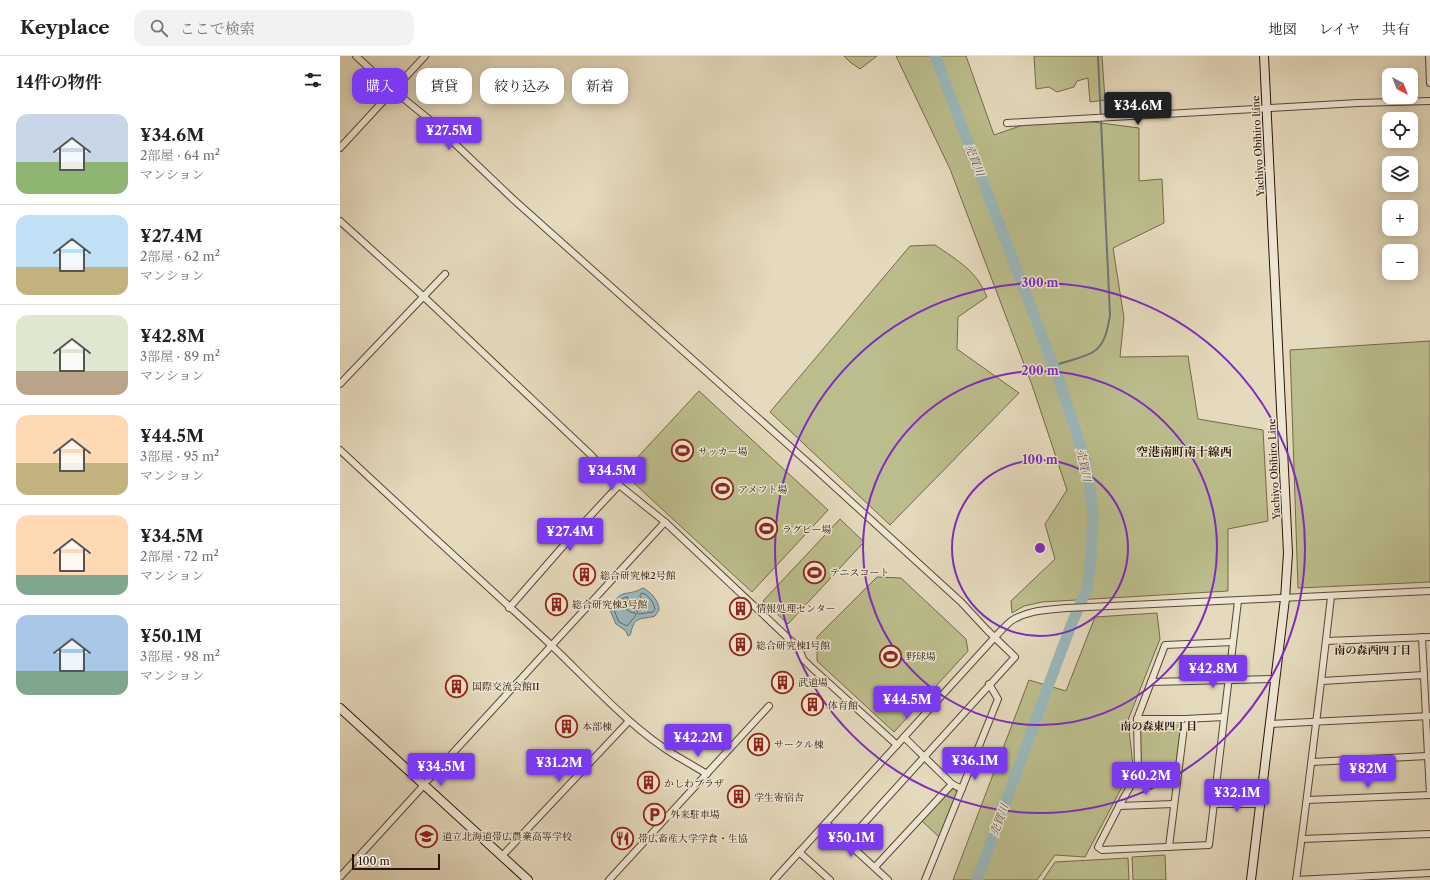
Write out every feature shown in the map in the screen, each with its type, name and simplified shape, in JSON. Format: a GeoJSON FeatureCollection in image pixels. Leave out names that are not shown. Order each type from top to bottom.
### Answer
{"type":"FeatureCollection","features":[{"type":"Feature","properties":{"kind":"main road","name":"Yachiyo Obihiro Line"},"geometry":{"type":"LineString","coordinates":[[1251,880],[1285,599],[1288,553],[1264,56]]}},
{"type":"Feature","properties":{"kind":"main road"},"geometry":{"type":"LineString","coordinates":[[340,708],[426,782],[528,880]]}},
{"type":"Feature","properties":{"kind":"street"},"geometry":{"type":"LineString","coordinates":[[356,56],[369,68]]}},
{"type":"Feature","properties":{"kind":"street"},"geometry":{"type":"LineString","coordinates":[[408,74],[425,56]]}},
{"type":"Feature","properties":{"kind":"street"},"geometry":{"type":"LineString","coordinates":[[1429,56],[1430,83]]}},
{"type":"Feature","properties":{"kind":"street"},"geometry":{"type":"LineString","coordinates":[[1007,123],[1358,103],[1430,101]]}},
{"type":"Feature","properties":{"kind":"street"},"geometry":{"type":"LineString","coordinates":[[408,103],[430,120],[514,200],[824,477],[961,602],[1015,657],[923,756],[847,842]]}},
{"type":"Feature","properties":{"kind":"street"},"geometry":{"type":"LineString","coordinates":[[340,148],[379,104]]}},
{"type":"Feature","properties":{"kind":"street"},"geometry":{"type":"LineString","coordinates":[[340,221],[423,296],[591,455],[619,485],[665,522],[799,648],[803,659],[810,667],[897,745]]}},
{"type":"Feature","properties":{"kind":"street"},"geometry":{"type":"LineString","coordinates":[[340,384],[445,274]]}},
{"type":"Feature","properties":{"kind":"street"},"geometry":{"type":"LineString","coordinates":[[340,450],[629,720],[661,747],[707,774]]}},
{"type":"Feature","properties":{"kind":"street"},"geometry":{"type":"LineString","coordinates":[[509,608],[619,485]]}},
{"type":"Feature","properties":{"kind":"street"},"geometry":{"type":"LineString","coordinates":[[341,876],[665,522]]}},
{"type":"Feature","properties":{"kind":"street"},"geometry":{"type":"LineString","coordinates":[[774,880],[995,637],[1010,622],[1026,614],[1037,611],[1067,608],[1332,597],[1430,591]]}},
{"type":"Feature","properties":{"kind":"street"},"geometry":{"type":"LineString","coordinates":[[1332,597],[1296,880],[1323,880],[1430,873]]}},
{"type":"Feature","properties":{"kind":"street"},"geometry":{"type":"LineString","coordinates":[[1233,642],[1165,645],[1137,719],[1138,773],[1098,847],[1102,850],[1209,845],[1238,601]]}},
{"type":"Feature","properties":{"kind":"street"},"geometry":{"type":"LineString","coordinates":[[1307,800],[1430,795],[1427,756],[1428,716],[1422,637]]}},
{"type":"Feature","properties":{"kind":"street"},"geometry":{"type":"LineString","coordinates":[[1326,641],[1430,637]]}},
{"type":"Feature","properties":{"kind":"street"},"geometry":{"type":"LineString","coordinates":[[1322,680],[1424,675]]}},
{"type":"Feature","properties":{"kind":"street"},"geometry":{"type":"LineString","coordinates":[[1151,682],[1275,679]]}},
{"type":"Feature","properties":{"kind":"street"},"geometry":{"type":"LineString","coordinates":[[925,880],[998,699],[989,684]]}},
{"type":"Feature","properties":{"kind":"street"},"geometry":{"type":"LineString","coordinates":[[609,880],[770,706]]}},
{"type":"Feature","properties":{"kind":"street"},"geometry":{"type":"LineString","coordinates":[[1270,724],[1428,716]]}},
{"type":"Feature","properties":{"kind":"street"},"geometry":{"type":"LineString","coordinates":[[1137,719],[1224,717]]}},
{"type":"Feature","properties":{"kind":"street"},"geometry":{"type":"LineString","coordinates":[[1170,847],[1185,719]]}},
{"type":"Feature","properties":{"kind":"street"},"geometry":{"type":"LineString","coordinates":[[502,856],[629,720]]}},
{"type":"Feature","properties":{"kind":"street"},"geometry":{"type":"LineString","coordinates":[[904,737],[952,784],[962,789]]}},
{"type":"Feature","properties":{"kind":"street"},"geometry":{"type":"LineString","coordinates":[[1312,762],[1427,756]]}},
{"type":"Feature","properties":{"kind":"street"},"geometry":{"type":"LineString","coordinates":[[875,867],[952,784]]}},
{"type":"Feature","properties":{"kind":"street"},"geometry":{"type":"LineString","coordinates":[[1119,806],[1174,804]]}},
{"type":"Feature","properties":{"kind":"street"},"geometry":{"type":"LineString","coordinates":[[1213,804],[1260,804]]}},
{"type":"Feature","properties":{"kind":"street"},"geometry":{"type":"LineString","coordinates":[[826,823],[888,880]]}},
{"type":"Feature","properties":{"kind":"street"},"geometry":{"type":"LineString","coordinates":[[1302,839],[1430,834]]}},
{"type":"Feature","properties":{"kind":"street"},"geometry":{"type":"LineString","coordinates":[[799,852],[830,880]]}},
{"type":"Feature","properties":{"kind":"green space"},"geometry":{"type":"Polygon","coordinates":[[[844,56],[877,56],[860,69],[844,56]]]}},
{"type":"Feature","properties":{"kind":"green space"},"geometry":{"type":"Polygon","coordinates":[[[896,56],[966,56],[994,135],[1026,124],[1093,122],[1139,128],[1139,181],[1162,179],[1164,223],[1113,248],[1124,318],[1120,357],[1188,356],[1198,419],[1263,430],[1268,521],[1228,529],[1228,591],[1042,602],[1024,606],[1012,613],[1011,601],[1055,559],[1045,524],[1067,490],[1032,385],[950,169],[896,56]]]}},
{"type":"Feature","properties":{"kind":"green space"},"geometry":{"type":"Polygon","coordinates":[[[1034,56],[1102,56],[1105,100],[1090,102],[1088,78],[1077,81],[1074,87],[1057,92],[1049,87],[1036,89],[1034,56]]]}},
{"type":"Feature","properties":{"kind":"green space"},"geometry":{"type":"Polygon","coordinates":[[[935,245],[959,261],[972,273],[983,288],[987,297],[958,317],[957,349],[1019,393],[890,525],[770,412],[910,246],[935,245]]]}},
{"type":"Feature","properties":{"kind":"green space"},"geometry":{"type":"Polygon","coordinates":[[[1430,341],[1430,582],[1298,588],[1290,350],[1430,341]]]}},
{"type":"Feature","properties":{"kind":"green space"},"geometry":{"type":"Polygon","coordinates":[[[699,391],[828,510],[752,592],[623,473],[699,391]]]}},
{"type":"Feature","properties":{"kind":"green space","name":"テニスコート"},"geometry":{"type":"Polygon","coordinates":[[[840,519],[864,542],[788,624],[763,601],[840,519]]]}},
{"type":"Feature","properties":{"kind":"green space","name":"野球場"},"geometry":{"type":"Polygon","coordinates":[[[877,577],[901,578],[966,639],[968,651],[894,732],[817,661],[817,637],[877,577]]]}},
{"type":"Feature","properties":{"kind":"green space"},"geometry":{"type":"Polygon","coordinates":[[[1157,613],[1160,639],[1128,720],[1133,766],[1085,857],[1055,855],[1037,880],[953,880],[1029,680],[1066,691],[1095,617],[1157,613]]]}},
{"type":"Feature","properties":{"kind":"green space"},"geometry":{"type":"Polygon","coordinates":[[[1177,722],[1181,727],[1176,763],[1141,765],[1140,728],[1143,725],[1177,722]]]}},
{"type":"Feature","properties":{"kind":"green space"},"geometry":{"type":"Polygon","coordinates":[[[952,789],[955,789],[957,793],[939,837],[922,821],[952,789]]]}},
{"type":"Feature","properties":{"kind":"green space"},"geometry":{"type":"Polygon","coordinates":[[[1165,855],[1166,880],[1133,880],[1132,857],[1165,855]]]}},
{"type":"Feature","properties":{"kind":"green space"},"geometry":{"type":"Polygon","coordinates":[[[1128,858],[1129,880],[1043,880],[1055,862],[1128,858]]]}},
{"type":"Feature","properties":{"kind":"water"},"geometry":{"type":"Polygon","coordinates":[[[643,588],[654,597],[658,603],[659,610],[655,616],[639,619],[634,623],[631,633],[628,636],[626,631],[616,624],[610,610],[617,598],[621,595],[643,588]]]}},
{"type":"Feature","properties":{"kind":"waterway","name":"売買川"},"geometry":{"type":"LineString","coordinates":[[935,56],[1060,383],[1083,453],[1093,511],[1091,557],[1087,589],[1053,673],[977,880]]}},
{"type":"Feature","properties":{"kind":"waterway"},"geometry":{"type":"LineString","coordinates":[[1054,365],[1086,355],[1097,349],[1105,336],[1110,315],[1098,56]]}},
{"type":"Feature","properties":{"kind":"place","name":"サッカー場"},"geometry":{"type":"Point","coordinates":[682,451]}},
{"type":"Feature","properties":{"kind":"place","name":"アメフト場"},"geometry":{"type":"Point","coordinates":[723,489]}},
{"type":"Feature","properties":{"kind":"place","name":"ラグビー場"},"geometry":{"type":"Point","coordinates":[766,529]}},
{"type":"Feature","properties":{"kind":"place","name":"テニスコート"},"geometry":{"type":"Point","coordinates":[814,572]}},
{"type":"Feature","properties":{"kind":"place","name":"総合研究棟2号館"},"geometry":{"type":"Point","coordinates":[584,575]}},
{"type":"Feature","properties":{"kind":"place","name":"総合研究棟3号館"},"geometry":{"type":"Point","coordinates":[557,604]}},
{"type":"Feature","properties":{"kind":"place","name":"情報処理センター"},"geometry":{"type":"Point","coordinates":[741,608]}},
{"type":"Feature","properties":{"kind":"place","name":"総合研究棟1号館"},"geometry":{"type":"Point","coordinates":[741,645]}},
{"type":"Feature","properties":{"kind":"place","name":"野球場"},"geometry":{"type":"Point","coordinates":[890,656]}},
{"type":"Feature","properties":{"kind":"place","name":"武道場"},"geometry":{"type":"Point","coordinates":[783,682]}},
{"type":"Feature","properties":{"kind":"place","name":"国際交流会館II"},"geometry":{"type":"Point","coordinates":[456,686]}},
{"type":"Feature","properties":{"kind":"place","name":"体育館"},"geometry":{"type":"Point","coordinates":[812,705]}},
{"type":"Feature","properties":{"kind":"place","name":"本部棟"},"geometry":{"type":"Point","coordinates":[566,726]}},
{"type":"Feature","properties":{"kind":"place","name":"サークル棟"},"geometry":{"type":"Point","coordinates":[758,744]}},
{"type":"Feature","properties":{"kind":"place","name":"かしわプラザ"},"geometry":{"type":"Point","coordinates":[649,783]}},
{"type":"Feature","properties":{"kind":"place","name":"学生寄宿舎"},"geometry":{"type":"Point","coordinates":[739,797]}},
{"type":"Feature","properties":{"kind":"place","name":"外来駐車場"},"geometry":{"type":"Point","coordinates":[654,814]}},
{"type":"Feature","properties":{"kind":"place","name":"道立北海道帯広農業高等学校"},"geometry":{"type":"Point","coordinates":[427,836]}},
{"type":"Feature","properties":{"kind":"place","name":"帯広畜産大学学食・生協"},"geometry":{"type":"Point","coordinates":[622,838]}},
{"type":"Feature","properties":{"kind":"district","name":"空港南町南十線西"},"geometry":{"type":"Point","coordinates":[1184,451]}},
{"type":"Feature","properties":{"kind":"district","name":"南の森西四丁目"},"geometry":{"type":"Point","coordinates":[1373,650]}},
{"type":"Feature","properties":{"kind":"district","name":"南の森東四丁目"},"geometry":{"type":"Point","coordinates":[1159,726]}}]}
